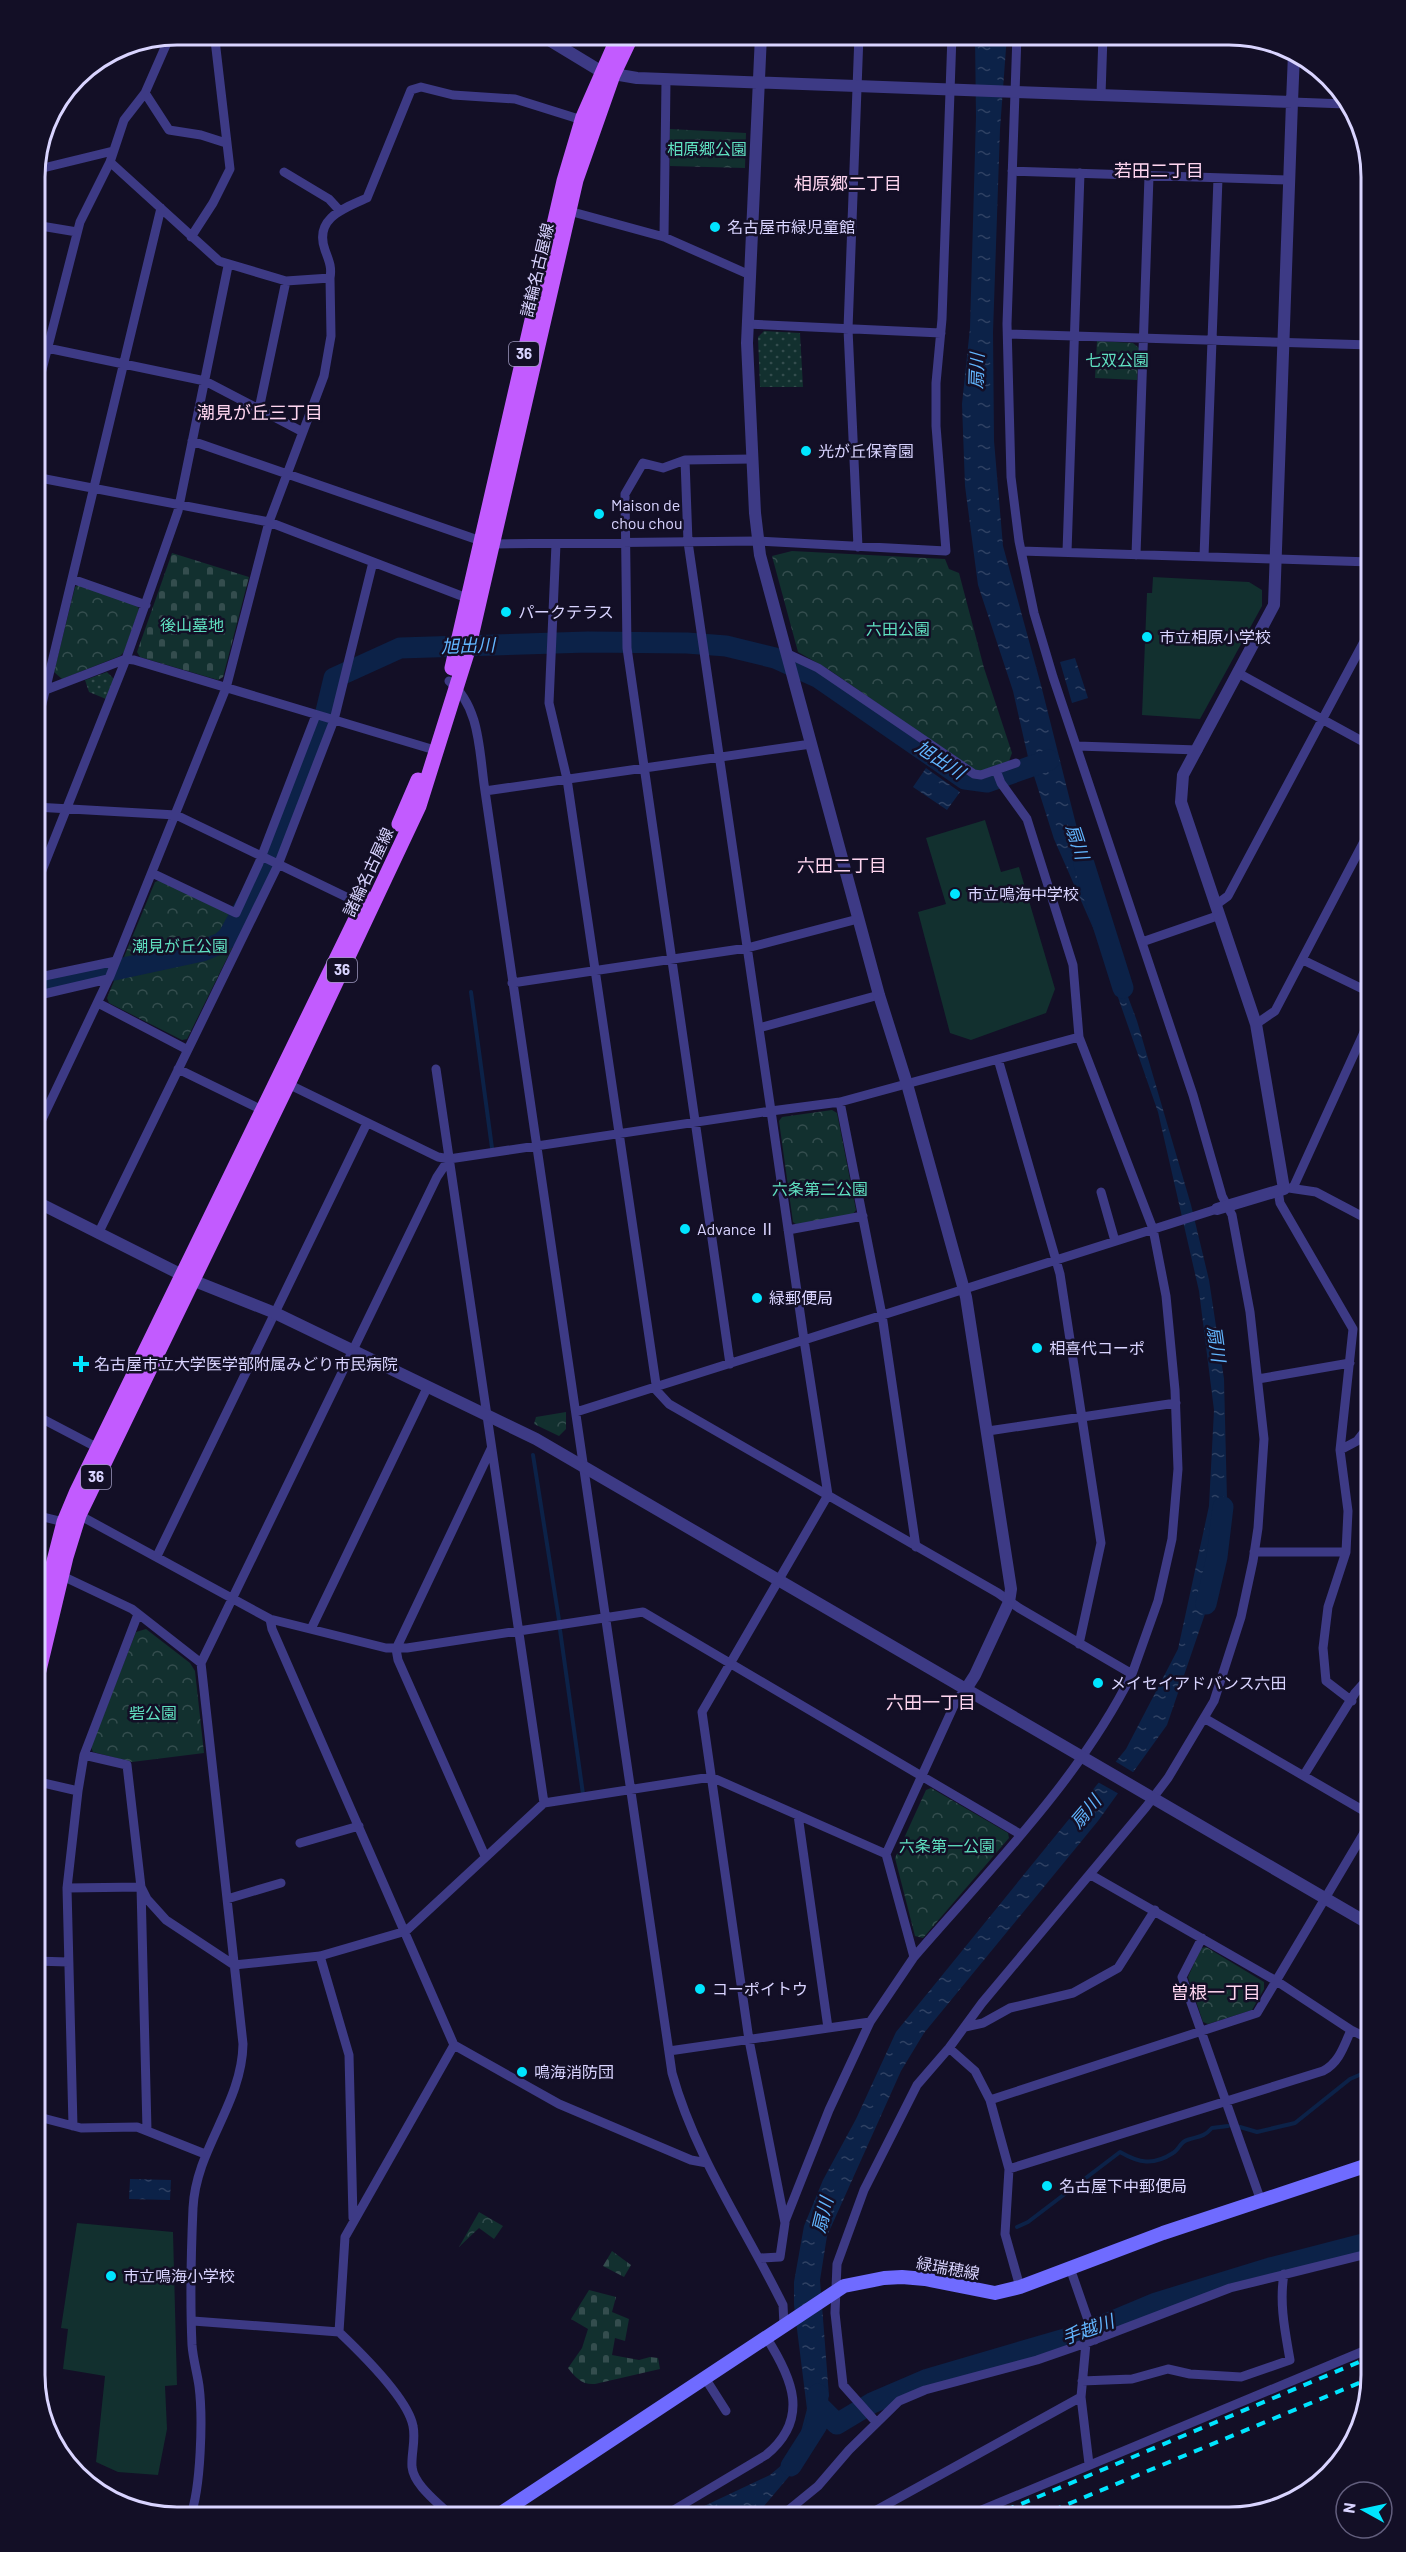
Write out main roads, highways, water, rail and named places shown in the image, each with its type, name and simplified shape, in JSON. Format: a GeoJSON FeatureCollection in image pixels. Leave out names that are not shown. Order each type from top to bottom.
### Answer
{"type":"FeatureCollection","features":[{"type":"Feature","properties":{"kind":"main road","name":"諸輪名古屋線"},"geometry":{"type":"LineString","coordinates":[[45,1605],[79,1515],[262,1110],[418,806],[463,645],[569,211],[616,45]]}},
{"type":"Feature","properties":{"kind":"main road","name":"諸輪名古屋線"},"geometry":{"type":"LineString","coordinates":[[487,543],[564,181],[582,120],[607,73],[625,45]]}},
{"type":"Feature","properties":{"kind":"main road","name":"諸輪名古屋線"},"geometry":{"type":"LineString","coordinates":[[45,1633],[64,1522],[98,1448],[288,1084],[367,907]]}},
{"type":"Feature","properties":{"kind":"main road","name":"緑瑞穂線"},"geometry":{"type":"LineString","coordinates":[[510,2507],[787,2323],[835,2292],[856,2283],[893,2278],[925,2279],[995,2293],[1020,2287],[1153,2236],[1361,2167]]}},
{"type":"Feature","properties":{"kind":"water","name":"扇川"},"geometry":{"type":"Polygon","coordinates":[[[975,45],[1006,45],[1000,129],[993,332],[994,441],[1003,546],[1041,685],[1101,924],[1137,1021],[1191,1205],[1209,1280],[1224,1379],[1227,1500],[1206,1611],[1167,1725],[1098,1821],[924,2033],[901,2071],[827,2236],[820,2280],[829,2396],[797,2467],[764,2506],[702,2507],[770,2475],[790,2458],[798,2443],[807,2409],[794,2305],[794,2282],[804,2226],[823,2180],[856,2119],[896,2032],[1126,1749],[1178,1649],[1209,1506],[1214,1410],[1199,1291],[1158,1112],[1097,937],[1054,839],[1028,757],[1013,691],[978,585],[965,486],[962,404],[970,328],[976,117],[975,45]]]}},
{"type":"Feature","properties":{"kind":"water"},"geometry":{"type":"Polygon","coordinates":[[[1075,658],[1088,698],[1072,703],[1060,662],[1075,658]]]}},
{"type":"Feature","properties":{"kind":"water"},"geometry":{"type":"Polygon","coordinates":[[[926,768],[960,792],[947,810],[913,787],[926,768]]]}},
{"type":"Feature","properties":{"kind":"water"},"geometry":{"type":"Polygon","coordinates":[[[130,2179],[171,2180],[170,2200],[129,2199],[130,2179]]]}},
{"type":"Feature","properties":{"kind":"waterway","name":"旭出川"},"geometry":{"type":"LineString","coordinates":[[45,985],[202,951],[221,943],[228,937],[266,868],[323,724],[334,678],[400,648],[588,642],[687,643],[726,646],[775,658],[819,678],[965,779],[987,782],[1049,760]]}},
{"type":"Feature","properties":{"kind":"waterway","name":"扇川"},"geometry":{"type":"LineString","coordinates":[[1084,864],[1123,988]]}},
{"type":"Feature","properties":{"kind":"waterway"},"geometry":{"type":"LineString","coordinates":[[471,992],[492,1148]]}},
{"type":"Feature","properties":{"kind":"waterway"},"geometry":{"type":"LineString","coordinates":[[533,1455],[559,1620]]}},
{"type":"Feature","properties":{"kind":"waterway","name":"扇川"},"geometry":{"type":"LineString","coordinates":[[1206,1604],[1217,1557],[1223,1507]]}},
{"type":"Feature","properties":{"kind":"waterway"},"geometry":{"type":"LineString","coordinates":[[560,1630],[583,1794]]}},
{"type":"Feature","properties":{"kind":"waterway"},"geometry":{"type":"LineString","coordinates":[[1240,2127],[1257,2132],[1295,2123],[1350,2079],[1361,2074]]}},
{"type":"Feature","properties":{"kind":"waterway"},"geometry":{"type":"LineString","coordinates":[[1017,2227],[1028,2222],[1120,2152],[1140,2161],[1159,2160],[1175,2152],[1185,2141],[1203,2135],[1212,2128],[1228,2126]]}},
{"type":"Feature","properties":{"kind":"waterway","name":"手越川"},"geometry":{"type":"LineString","coordinates":[[818,2405],[837,2424],[872,2403],[928,2379],[1082,2334],[1156,2303],[1270,2268],[1361,2245]]}},
{"type":"Feature","properties":{"kind":"waterway","name":"扇川"},"geometry":{"type":"LineString","coordinates":[[791,2466],[817,2425],[818,2394]]}},
{"type":"Feature","properties":{"kind":"railway"},"geometry":{"type":"LineString","coordinates":[[1014,2507],[1361,2361]]}},
{"type":"Feature","properties":{"kind":"railway"},"geometry":{"type":"LineString","coordinates":[[1061,2507],[1361,2382]]}},
{"type":"Feature","properties":{"kind":"place","name":"名古屋市緑児童館"},"geometry":{"type":"Point","coordinates":[715,227]}},
{"type":"Feature","properties":{"kind":"place","name":"光が丘保育園"},"geometry":{"type":"Point","coordinates":[806,451]}},
{"type":"Feature","properties":{"kind":"place","name":"Maison de chou chou"},"geometry":{"type":"Point","coordinates":[599,514]}},
{"type":"Feature","properties":{"kind":"place","name":"パークテラス"},"geometry":{"type":"Point","coordinates":[506,612]}},
{"type":"Feature","properties":{"kind":"place","name":"市立相原小学校"},"geometry":{"type":"Point","coordinates":[1147,637]}},
{"type":"Feature","properties":{"kind":"place","name":"市立鳴海中学校"},"geometry":{"type":"Point","coordinates":[955,894]}},
{"type":"Feature","properties":{"kind":"place","name":"Advance Ⅱ"},"geometry":{"type":"Point","coordinates":[685,1229]}},
{"type":"Feature","properties":{"kind":"place","name":"緑郵便局"},"geometry":{"type":"Point","coordinates":[757,1298]}},
{"type":"Feature","properties":{"kind":"place","name":"相喜代コーポ"},"geometry":{"type":"Point","coordinates":[1037,1348]}},
{"type":"Feature","properties":{"kind":"place","name":"名古屋市立大学医学部附属みどり市民病院"},"geometry":{"type":"Point","coordinates":[81,1364]}},
{"type":"Feature","properties":{"kind":"place","name":"メイセイアドバンス六田"},"geometry":{"type":"Point","coordinates":[1098,1683]}},
{"type":"Feature","properties":{"kind":"place","name":"コーポイトウ"},"geometry":{"type":"Point","coordinates":[700,1989]}},
{"type":"Feature","properties":{"kind":"place","name":"鳴海消防団"},"geometry":{"type":"Point","coordinates":[522,2072]}},
{"type":"Feature","properties":{"kind":"place","name":"名古屋下中郵便局"},"geometry":{"type":"Point","coordinates":[1047,2186]}},
{"type":"Feature","properties":{"kind":"place","name":"市立鳴海小学校"},"geometry":{"type":"Point","coordinates":[111,2276]}},
{"type":"Feature","properties":{"kind":"district","name":"若田二丁目"},"geometry":{"type":"Point","coordinates":[1159,171]}},
{"type":"Feature","properties":{"kind":"district","name":"相原郷二丁目"},"geometry":{"type":"Point","coordinates":[848,184]}},
{"type":"Feature","properties":{"kind":"district","name":"潮見が丘三丁目"},"geometry":{"type":"Point","coordinates":[260,413]}},
{"type":"Feature","properties":{"kind":"district","name":"六田二丁目"},"geometry":{"type":"Point","coordinates":[842,866]}},
{"type":"Feature","properties":{"kind":"district","name":"六田一丁目"},"geometry":{"type":"Point","coordinates":[931,1703]}},
{"type":"Feature","properties":{"kind":"district","name":"曽根一丁目"},"geometry":{"type":"Point","coordinates":[1216,1993]}},
{"type":"Feature","properties":{"kind":"park label","name":"相原郷公園"},"geometry":{"type":"Point","coordinates":[707,149]}},
{"type":"Feature","properties":{"kind":"park label","name":"七双公園"},"geometry":{"type":"Point","coordinates":[1117,360]}},
{"type":"Feature","properties":{"kind":"park label","name":"後山墓地"},"geometry":{"type":"Point","coordinates":[192,625]}},
{"type":"Feature","properties":{"kind":"park label","name":"六田公園"},"geometry":{"type":"Point","coordinates":[898,629]}},
{"type":"Feature","properties":{"kind":"park label","name":"潮見が丘公園"},"geometry":{"type":"Point","coordinates":[180,946]}},
{"type":"Feature","properties":{"kind":"park label","name":"六条第二公園"},"geometry":{"type":"Point","coordinates":[820,1189]}},
{"type":"Feature","properties":{"kind":"park label","name":"砦公園"},"geometry":{"type":"Point","coordinates":[153,1713]}},
{"type":"Feature","properties":{"kind":"park label","name":"六条第一公園"},"geometry":{"type":"Point","coordinates":[947,1846]}}]}
